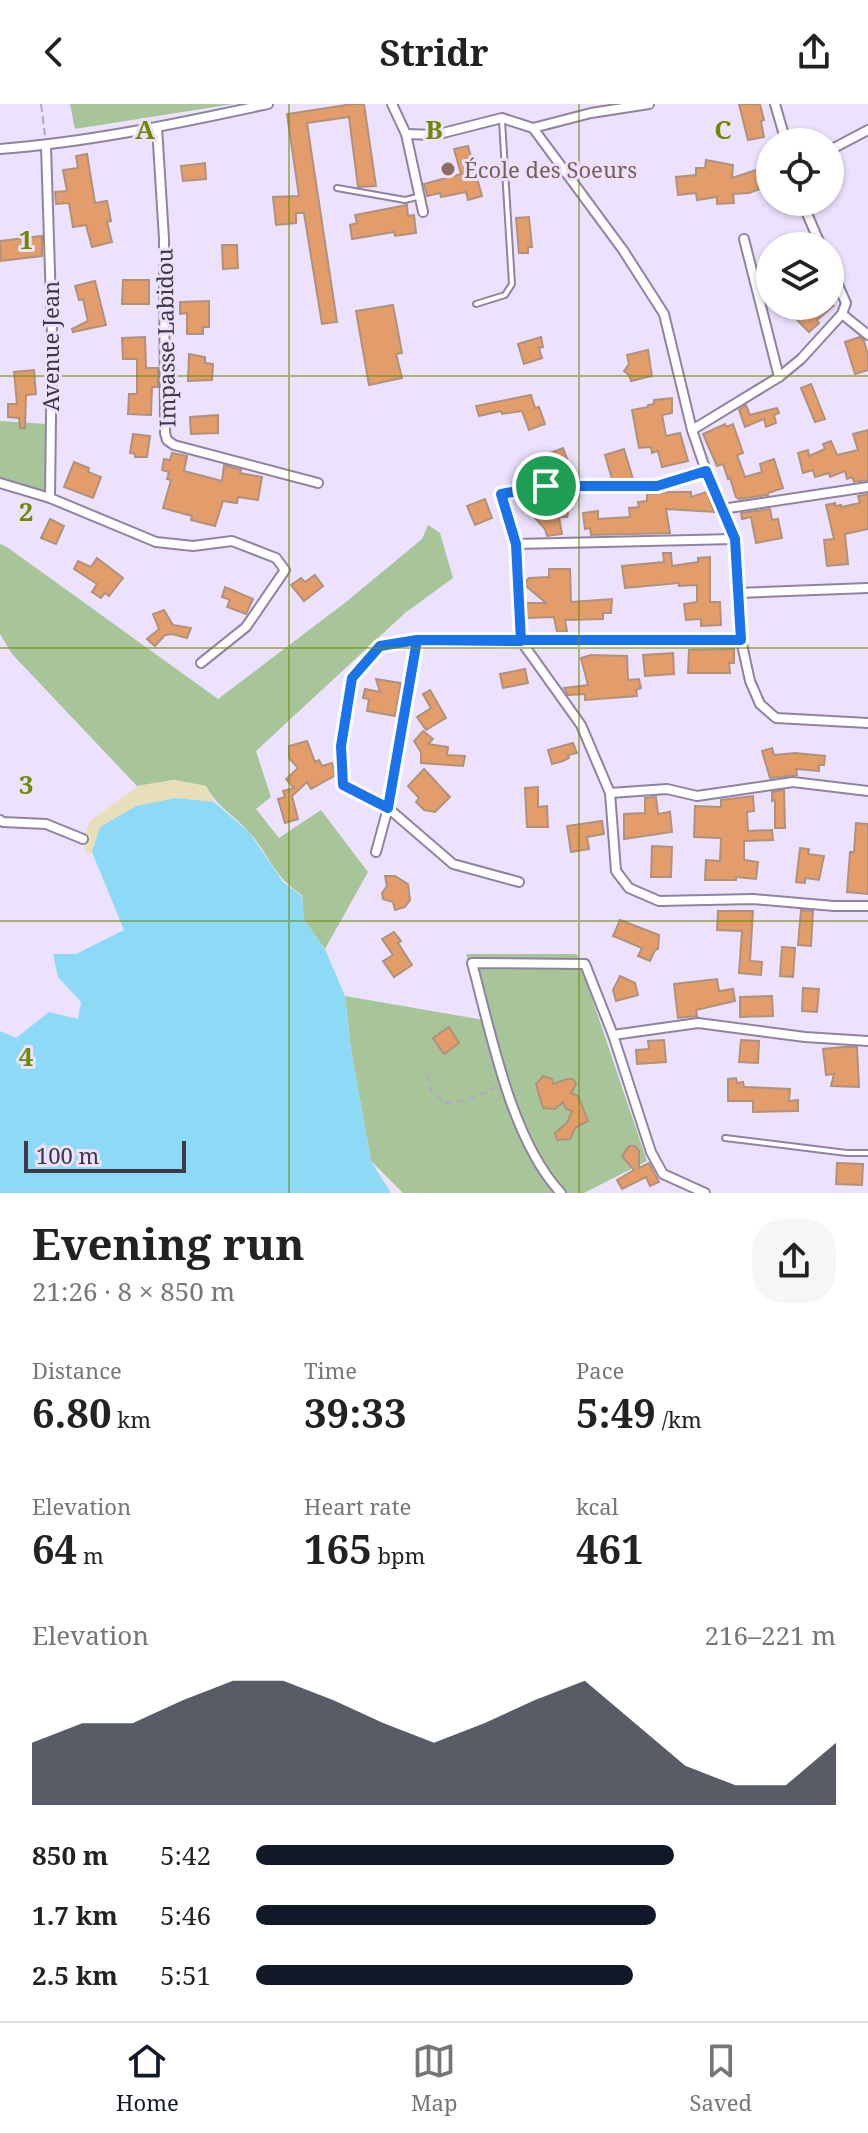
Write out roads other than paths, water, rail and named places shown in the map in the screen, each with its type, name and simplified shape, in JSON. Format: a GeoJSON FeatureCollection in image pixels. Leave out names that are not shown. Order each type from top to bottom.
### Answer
{"type":"FeatureCollection","features":[{"type":"Feature","properties":{"kind":"street"},"geometry":{"type":"LineString","coordinates":[[0,149],[46,146],[157,127],[231,108],[268,104]]}},
{"type":"Feature","properties":{"kind":"street"},"geometry":{"type":"LineString","coordinates":[[392,104],[406,134],[423,212]]}},
{"type":"Feature","properties":{"kind":"street"},"geometry":{"type":"LineString","coordinates":[[406,134],[435,135],[502,118],[533,128],[620,106],[649,104]]}},
{"type":"Feature","properties":{"kind":"street"},"geometry":{"type":"LineString","coordinates":[[775,104],[782,128]]}},
{"type":"Feature","properties":{"kind":"street","name":"Impasse Labidou"},"geometry":{"type":"LineString","coordinates":[[157,127],[164,239],[167,440],[174,445],[318,483]]}},
{"type":"Feature","properties":{"kind":"street"},"geometry":{"type":"LineString","coordinates":[[533,128],[623,250],[664,314],[692,430],[735,539],[741,640],[750,681],[760,704],[776,718],[868,723]]}},
{"type":"Feature","properties":{"kind":"street"},"geometry":{"type":"LineString","coordinates":[[844,143],[868,130]]}},
{"type":"Feature","properties":{"kind":"street","name":"Avenue Jean"},"geometry":{"type":"LineString","coordinates":[[46,146],[52,334],[50,498]]}},
{"type":"Feature","properties":{"kind":"street"},"geometry":{"type":"LineString","coordinates":[[744,239],[779,377]]}},
{"type":"Feature","properties":{"kind":"street"},"geometry":{"type":"LineString","coordinates":[[844,316],[868,335]]}},
{"type":"Feature","properties":{"kind":"street"},"geometry":{"type":"LineString","coordinates":[[692,430],[779,377],[801,359],[837,320]]}},
{"type":"Feature","properties":{"kind":"street"},"geometry":{"type":"LineString","coordinates":[[706,471],[657,486],[546,486],[501,494],[516,544],[521,641],[581,725],[610,793],[616,871],[629,888],[659,901],[753,899],[868,906]]}},
{"type":"Feature","properties":{"kind":"street"},"geometry":{"type":"LineString","coordinates":[[0,483],[50,498],[156,542],[193,546],[232,541],[276,558],[285,570],[246,627],[201,663]]}},
{"type":"Feature","properties":{"kind":"street"},"geometry":{"type":"LineString","coordinates":[[722,509],[868,487]]}},
{"type":"Feature","properties":{"kind":"street"},"geometry":{"type":"LineString","coordinates":[[516,544],[735,539]]}},
{"type":"Feature","properties":{"kind":"street"},"geometry":{"type":"LineString","coordinates":[[738,593],[868,588]]}},
{"type":"Feature","properties":{"kind":"street"},"geometry":{"type":"LineString","coordinates":[[519,882],[453,864],[388,808],[343,785],[341,746],[352,678],[380,646],[417,640],[741,640]]}},
{"type":"Feature","properties":{"kind":"street"},"geometry":{"type":"LineString","coordinates":[[376,852],[388,808],[417,640]]}},
{"type":"Feature","properties":{"kind":"street"},"geometry":{"type":"LineString","coordinates":[[610,793],[667,789],[697,796],[793,782],[868,791]]}},
{"type":"Feature","properties":{"kind":"street"},"geometry":{"type":"LineString","coordinates":[[0,820],[46,824],[83,839]]}},
{"type":"Feature","properties":{"kind":"street"},"geometry":{"type":"LineString","coordinates":[[561,1193],[545,1176],[527,1146],[472,963],[585,964],[613,1035],[651,1152],[663,1174],[705,1193]]}},
{"type":"Feature","properties":{"kind":"street"},"geometry":{"type":"LineString","coordinates":[[613,1035],[698,1023],[805,1037],[868,1041]]}},
{"type":"Feature","properties":{"kind":"lane"},"geometry":{"type":"LineString","coordinates":[[476,304],[509,293],[512,284],[502,118]]}},
{"type":"Feature","properties":{"kind":"lane"},"geometry":{"type":"LineString","coordinates":[[337,188],[405,200],[420,196]]}},
{"type":"Feature","properties":{"kind":"lane"},"geometry":{"type":"LineString","coordinates":[[725,1138],[868,1153]]}},
{"type":"Feature","properties":{"kind":"water"},"geometry":{"type":"Polygon","coordinates":[[[176,798],[214,802],[249,832],[283,882],[302,896],[304,920],[325,949],[345,996],[351,1050],[371,1161],[391,1193],[0,1193],[0,1031],[16,1038],[49,1012],[78,1019],[81,1002],[58,977],[53,954],[76,954],[124,930],[92,852],[100,827],[136,806],[176,798]]]}},
{"type":"Feature","properties":{"kind":"place","name":"École des Soeurs"},"geometry":{"type":"Point","coordinates":[448,169]}}]}
